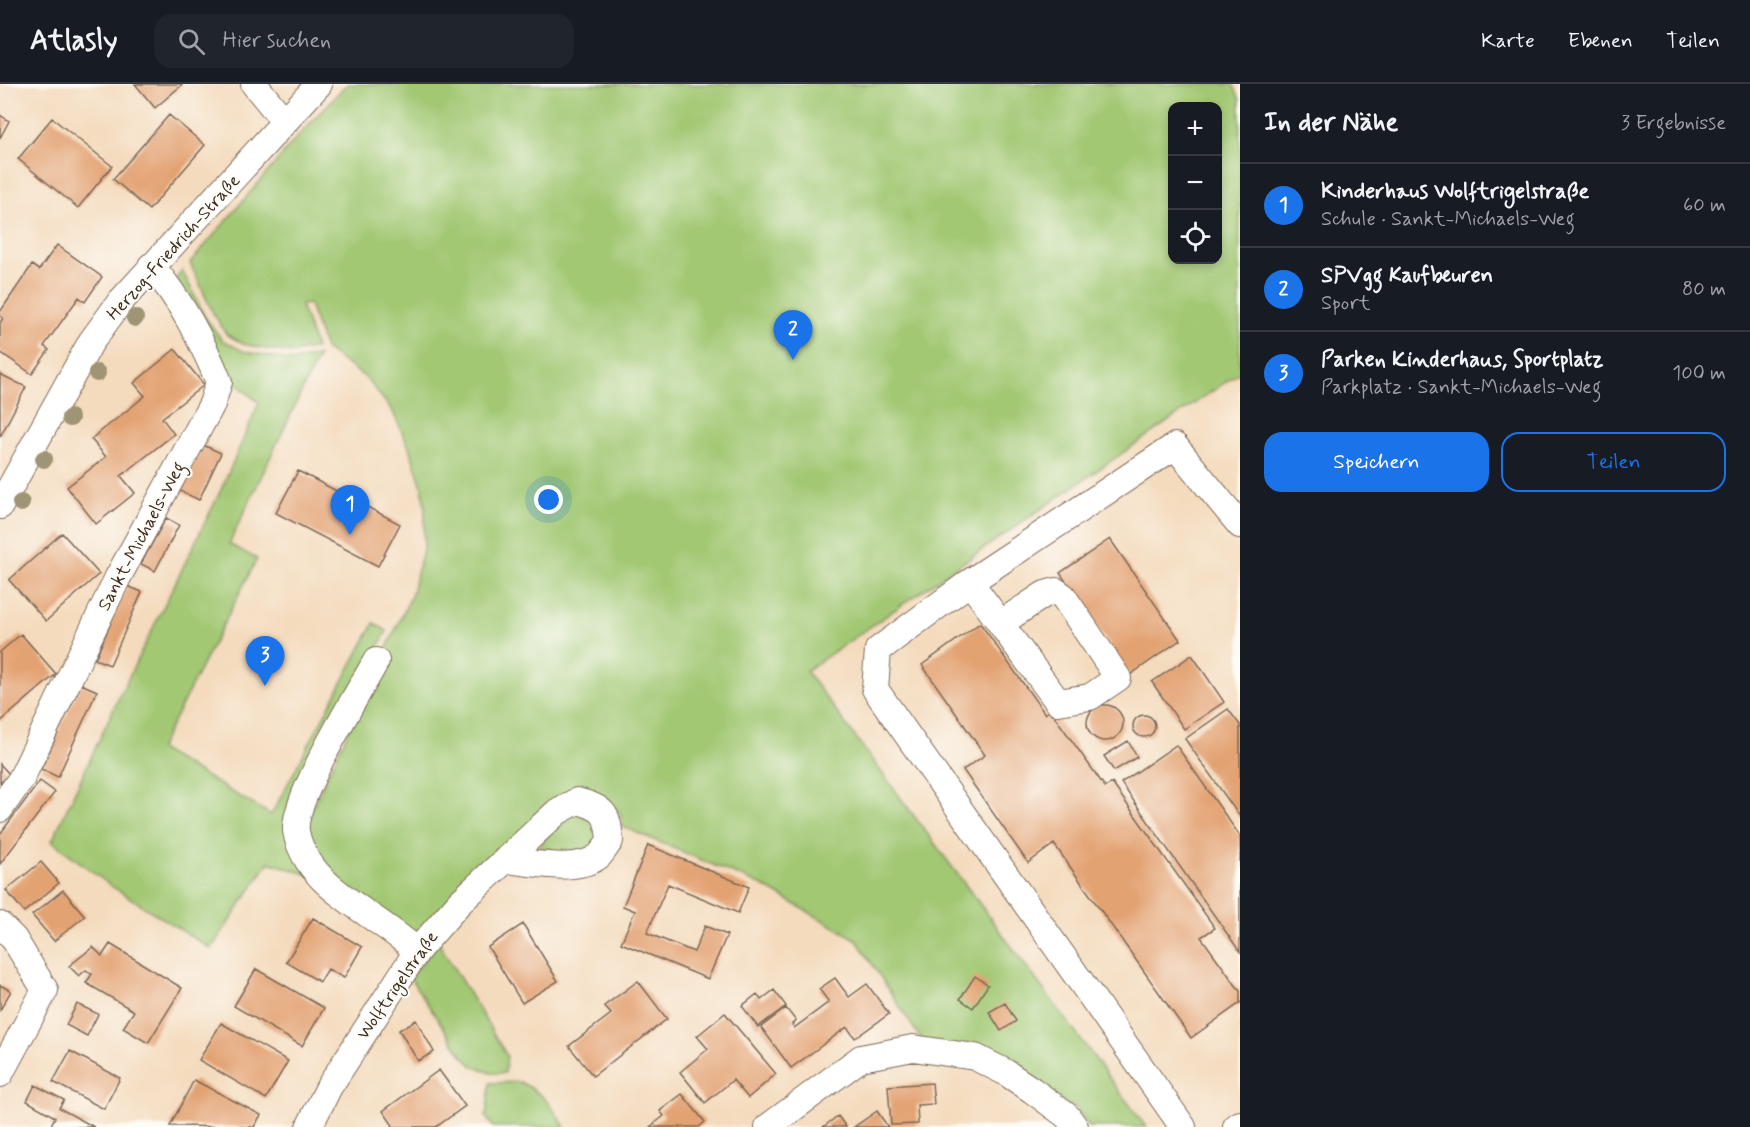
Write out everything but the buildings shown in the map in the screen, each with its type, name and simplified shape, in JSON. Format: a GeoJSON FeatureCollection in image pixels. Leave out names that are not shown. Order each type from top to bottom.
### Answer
{"type":"FeatureCollection","features":[{"type":"Feature","properties":{"kind":"street"},"geometry":{"type":"LineString","coordinates":[[254,84],[285,122]]}},
{"type":"Feature","properties":{"kind":"street","name":"Herzog-Friedrich-Straße"},"geometry":{"type":"LineString","coordinates":[[0,506],[92,342],[120,302],[319,84]]}},
{"type":"Feature","properties":{"kind":"street","name":"Sankt-Michaels-Weg"},"geometry":{"type":"LineString","coordinates":[[0,808],[21,780],[118,577],[212,404],[219,382],[167,283],[151,266]]}},
{"type":"Feature","properties":{"kind":"street"},"geometry":{"type":"LineString","coordinates":[[1183,1127],[875,688],[878,650],[970,582],[1174,446],[1240,525]]}},
{"type":"Feature","properties":{"kind":"street"},"geometry":{"type":"LineString","coordinates":[[970,582],[1058,702],[1090,697],[1119,678],[1064,596],[1056,591],[1045,594],[1001,623]]}},
{"type":"Feature","properties":{"kind":"street"},"geometry":{"type":"LineString","coordinates":[[376,661],[310,780],[300,808],[296,830],[306,860],[328,884],[386,925],[417,951]]}},
{"type":"Feature","properties":{"kind":"street","name":"Wolftrigelstraße"},"geometry":{"type":"LineString","coordinates":[[309,1127],[329,1086],[417,951],[459,903],[507,860]]}},
{"type":"Feature","properties":{"kind":"street"},"geometry":{"type":"LineString","coordinates":[[0,925],[14,939],[45,990],[0,1074]]}},
{"type":"Feature","properties":{"kind":"street"},"geometry":{"type":"LineString","coordinates":[[768,1127],[861,1058],[913,1048],[975,1057],[1032,1089],[1067,1116],[1075,1127]]}},
{"type":"Feature","properties":{"kind":"street"},"geometry":{"type":"LineString","coordinates":[[1236,1127],[1240,1124]]}},
{"type":"Feature","properties":{"kind":"green space"},"geometry":{"type":"Polygon","coordinates":[[[347,84],[1233,84],[1240,99],[1240,372],[806,671],[1146,1127],[1089,1127],[1077,1108],[924,1044],[856,939],[763,886],[623,827],[620,813],[601,796],[578,789],[553,798],[415,941],[333,881],[302,830],[411,596],[424,546],[425,506],[421,483],[409,447],[392,410],[366,378],[325,349],[309,304],[301,305],[316,348],[293,353],[244,344],[227,335],[213,313],[190,263],[299,135],[347,84]]]}},
{"type":"Feature","properties":{"kind":"green space"},"geometry":{"type":"Polygon","coordinates":[[[182,270],[205,317],[222,340],[243,351],[293,361],[319,355],[229,544],[257,559],[159,749],[271,815],[374,623],[387,631],[306,779],[309,875],[269,862],[211,949],[111,886],[52,841],[120,695],[220,492],[259,403],[223,372],[173,283],[182,270]]]}},
{"type":"Feature","properties":{"kind":"green space"},"geometry":{"type":"Polygon","coordinates":[[[577,812],[600,824],[600,838],[593,849],[559,859],[537,849],[561,820],[577,812]]]}},
{"type":"Feature","properties":{"kind":"green space"},"geometry":{"type":"Polygon","coordinates":[[[438,942],[507,1056],[505,1073],[491,1073],[473,1066],[462,1055],[410,978],[438,942]]]}},
{"type":"Feature","properties":{"kind":"green space"},"geometry":{"type":"Polygon","coordinates":[[[520,1082],[546,1101],[565,1127],[493,1127],[486,1117],[490,1083],[520,1082]]]}},
{"type":"Feature","properties":{"kind":"place","name":"SPVgg Kaufbeuren"},"geometry":{"type":"Point","coordinates":[793,360]}},
{"type":"Feature","properties":{"kind":"place","name":"Kinderhaus Wolftrigelstraße"},"geometry":{"type":"Point","coordinates":[350,535]}},
{"type":"Feature","properties":{"kind":"place","name":"Parken Kinderhaus, Sportplatz"},"geometry":{"type":"Point","coordinates":[265,686]}}]}
